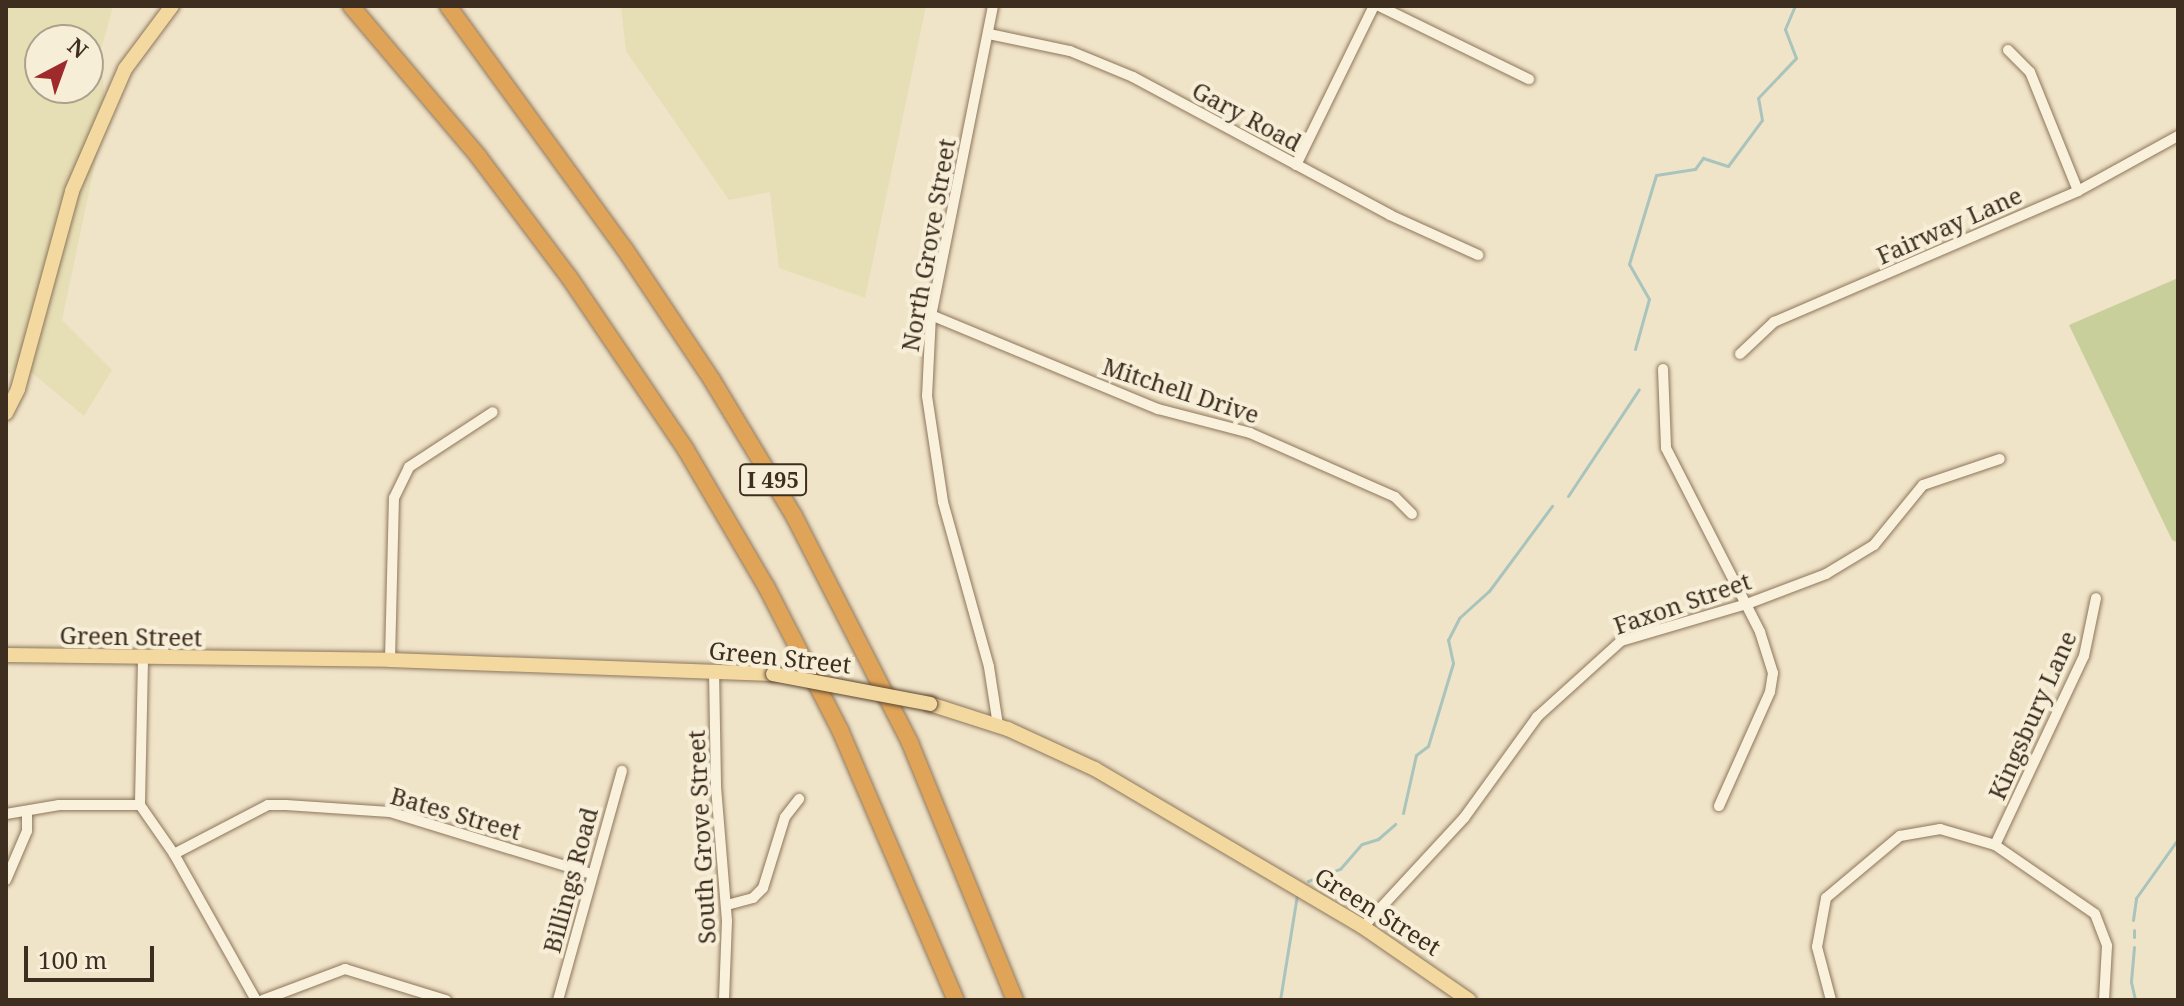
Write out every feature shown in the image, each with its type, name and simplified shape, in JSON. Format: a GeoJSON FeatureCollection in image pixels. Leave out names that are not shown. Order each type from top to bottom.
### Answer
{"type":"FeatureCollection","features":[{"type":"Feature","properties":{"kind":"highway","name":"I 495"},"geometry":{"type":"LineString","coordinates":[[351,6],[478,156],[577,288],[686,450],[826,701],[893,846],[955,998]]}},
{"type":"Feature","properties":{"kind":"highway","name":"I 495"},"geometry":{"type":"LineString","coordinates":[[448,6],[624,248],[767,470],[882,684],[1018,1000]]}},
{"type":"Feature","properties":{"kind":"main road"},"geometry":{"type":"LineString","coordinates":[[6,413],[19,385],[72,191],[125,69],[172,6]]}},
{"type":"Feature","properties":{"kind":"main road","name":"Green Street"},"geometry":{"type":"LineString","coordinates":[[6,655],[143,660],[390,660],[714,670],[773,674],[930,704],[998,725],[1095,769],[1363,927],[1469,1000]]}},
{"type":"Feature","properties":{"kind":"street","name":"North Grove Street"},"geometry":{"type":"LineString","coordinates":[[993,6],[931,315],[930,428],[943,502],[989,667],[998,725]]}},
{"type":"Feature","properties":{"kind":"street"},"geometry":{"type":"LineString","coordinates":[[1296,165],[1376,6],[1529,79]]}},
{"type":"Feature","properties":{"kind":"street","name":"Gary Road"},"geometry":{"type":"LineString","coordinates":[[989,34],[1070,51],[1133,77],[1296,165],[1478,255]]}},
{"type":"Feature","properties":{"kind":"street"},"geometry":{"type":"LineString","coordinates":[[2008,50],[2030,72],[2078,191]]}},
{"type":"Feature","properties":{"kind":"street","name":"Fairway Lane"},"geometry":{"type":"LineString","coordinates":[[1740,354],[1774,322],[2078,191],[2178,136]]}},
{"type":"Feature","properties":{"kind":"street","name":"Mitchell Drive"},"geometry":{"type":"LineString","coordinates":[[931,315],[1158,409],[1250,433],[1395,497],[1412,514]]}},
{"type":"Feature","properties":{"kind":"street"},"geometry":{"type":"LineString","coordinates":[[1663,369],[1666,448],[1747,604],[1770,657],[1770,692],[1719,806]]}},
{"type":"Feature","properties":{"kind":"street"},"geometry":{"type":"LineString","coordinates":[[390,660],[394,498],[409,467],[493,412]]}},
{"type":"Feature","properties":{"kind":"street","name":"Faxon Street"},"geometry":{"type":"LineString","coordinates":[[1363,927],[1464,818],[1537,717],[1595,660],[1621,641],[1747,604],[1853,561],[1874,545],[1923,485],[2000,459]]}},
{"type":"Feature","properties":{"kind":"street","name":"Kingsbury Lane"},"geometry":{"type":"LineString","coordinates":[[1995,845],[2084,656],[2096,598]]}},
{"type":"Feature","properties":{"kind":"street"},"geometry":{"type":"LineString","coordinates":[[143,660],[140,805],[174,854],[256,1000]]}},
{"type":"Feature","properties":{"kind":"street","name":"South Grove Street"},"geometry":{"type":"LineString","coordinates":[[714,670],[716,787],[727,905],[724,1000]]}},
{"type":"Feature","properties":{"kind":"street","name":"Billings Road"},"geometry":{"type":"LineString","coordinates":[[558,1000],[622,771]]}},
{"type":"Feature","properties":{"kind":"street"},"geometry":{"type":"LineString","coordinates":[[727,905],[753,898],[763,888],[785,817],[799,799]]}},
{"type":"Feature","properties":{"kind":"street"},"geometry":{"type":"LineString","coordinates":[[6,814],[27,813],[59,805],[140,805]]}},
{"type":"Feature","properties":{"kind":"street","name":"Bates Street"},"geometry":{"type":"LineString","coordinates":[[174,854],[268,805],[300,806],[390,812],[591,874]]}},
{"type":"Feature","properties":{"kind":"street"},"geometry":{"type":"LineString","coordinates":[[6,880],[27,831],[27,813]]}},
{"type":"Feature","properties":{"kind":"street"},"geometry":{"type":"LineString","coordinates":[[1831,1000],[1817,947],[1818,925],[1826,898],[1881,848],[1920,830],[1967,833],[1995,845],[2095,914],[2107,946],[2104,1000]]}},
{"type":"Feature","properties":{"kind":"street"},"geometry":{"type":"LineString","coordinates":[[263,1000],[345,969],[446,1000]]}},
{"type":"Feature","properties":{"kind":"shaded area"},"geometry":{"type":"Polygon","coordinates":[[[6,6],[113,6],[104,39],[104,24],[24,24],[24,104],[104,104],[104,92],[106,111],[62,320],[112,370],[84,416],[20,363],[6,377],[6,6]]]}},
{"type":"Feature","properties":{"kind":"shaded area"},"geometry":{"type":"Polygon","coordinates":[[[621,6],[926,6],[865,298],[779,268],[770,192],[729,200],[626,51],[621,6]]]}},
{"type":"Feature","properties":{"kind":"green space"},"geometry":{"type":"Polygon","coordinates":[[[2178,278],[2178,543],[2172,540],[2069,325],[2178,278]]]}},
{"type":"Feature","properties":{"kind":"waterway"},"geometry":{"type":"LineString","coordinates":[[1635,349],[1649,299],[1629,264],[1656,175],[1695,169],[1703,158],[1728,166],[1762,120],[1758,98],[1796,58],[1785,29],[1795,6]]}},
{"type":"Feature","properties":{"kind":"waterway"},"geometry":{"type":"LineString","coordinates":[[1568,496],[1639,389]]}},
{"type":"Feature","properties":{"kind":"waterway"},"geometry":{"type":"LineString","coordinates":[[1403,813],[1416,755],[1428,746],[1453,663],[1448,640],[1459,618],[1489,591],[1552,506]]}},
{"type":"Feature","properties":{"kind":"waterway"},"geometry":{"type":"LineString","coordinates":[[1308,881],[1340,869],[1362,844],[1378,839],[1395,824]]}},
{"type":"Feature","properties":{"kind":"waterway"},"geometry":{"type":"LineString","coordinates":[[2133,920],[2136,898],[2178,839]]}},
{"type":"Feature","properties":{"kind":"waterway"},"geometry":{"type":"LineString","coordinates":[[1280,1000],[1297,895]]}},
{"type":"Feature","properties":{"kind":"waterway"},"geometry":{"type":"LineString","coordinates":[[2134,930],[2134,937]]}},
{"type":"Feature","properties":{"kind":"waterway"},"geometry":{"type":"LineString","coordinates":[[2134,947],[2131,982],[2135,1000]]}}]}
